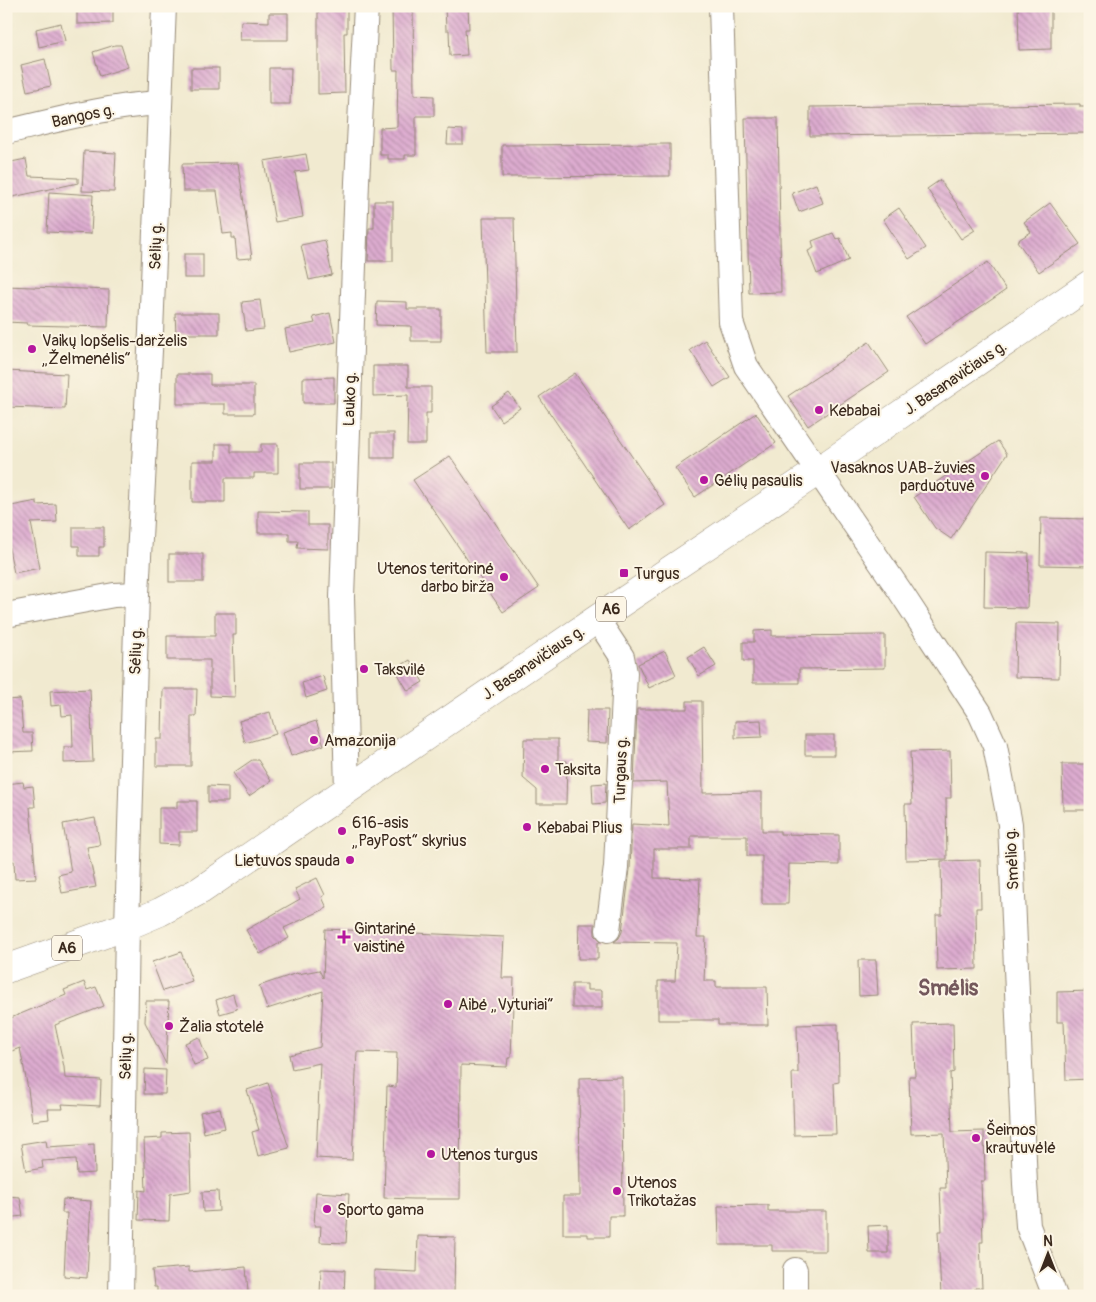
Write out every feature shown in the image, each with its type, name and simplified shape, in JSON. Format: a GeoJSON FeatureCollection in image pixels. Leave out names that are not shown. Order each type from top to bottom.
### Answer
{"type":"FeatureCollection","features":[{"type":"Feature","properties":{"kind":"main road","name":"J. Basanavičiaus g."},"geometry":{"type":"LineString","coordinates":[[6,969],[127,926],[160,912],[202,890],[1090,284]]}},
{"type":"Feature","properties":{"kind":"street","name":"Sėlių g."},"geometry":{"type":"LineString","coordinates":[[121,1296],[127,926],[136,594],[151,332],[164,6]]}},
{"type":"Feature","properties":{"kind":"street","name":"Lauko g."},"geometry":{"type":"LineString","coordinates":[[347,791],[342,597],[357,182],[366,6]]}},
{"type":"Feature","properties":{"kind":"street","name":"Smėlio g."},"geometry":{"type":"LineString","coordinates":[[721,6],[731,322],[746,366],[900,591],[980,713],[995,746],[1010,824],[1028,1226],[1055,1296]]}},
{"type":"Feature","properties":{"kind":"street","name":"Bangos g."},"geometry":{"type":"LineString","coordinates":[[6,132],[80,115],[160,102]]}},
{"type":"Feature","properties":{"kind":"street"},"geometry":{"type":"LineString","coordinates":[[6,615],[114,595],[136,594]]}},
{"type":"Feature","properties":{"kind":"street","name":"Turgaus g."},"geometry":{"type":"LineString","coordinates":[[597,619],[622,657],[624,673],[616,867],[608,930]]}},
{"type":"Feature","properties":{"kind":"street"},"geometry":{"type":"LineString","coordinates":[[795,1270],[795,1296]]}},
{"type":"Feature","properties":{"kind":"building"},"geometry":{"type":"Polygon","coordinates":[[[318,6],[347,6],[347,33],[344,33],[345,93],[318,94],[318,6]]]}},
{"type":"Feature","properties":{"kind":"building"},"geometry":{"type":"Polygon","coordinates":[[[392,6],[413,6],[414,95],[434,96],[434,116],[416,116],[416,155],[405,155],[405,159],[388,159],[388,155],[380,155],[380,128],[397,127],[398,70],[393,70],[392,6]]]}},
{"type":"Feature","properties":{"kind":"building"},"geometry":{"type":"Polygon","coordinates":[[[445,6],[468,6],[469,29],[465,29],[467,55],[450,56],[449,30],[446,30],[445,6]]]}},
{"type":"Feature","properties":{"kind":"building"},"geometry":{"type":"Polygon","coordinates":[[[1018,6],[1051,6],[1051,49],[1019,50],[1018,6]]]}},
{"type":"Feature","properties":{"kind":"building"},"geometry":{"type":"Polygon","coordinates":[[[113,8],[113,23],[77,24],[77,9],[113,8]]]}},
{"type":"Feature","properties":{"kind":"building"},"geometry":{"type":"Polygon","coordinates":[[[269,13],[288,13],[288,40],[240,40],[241,21],[269,22],[269,13]]]}},
{"type":"Feature","properties":{"kind":"building"},"geometry":{"type":"Polygon","coordinates":[[[61,23],[65,41],[39,47],[36,29],[61,23]]]}},
{"type":"Feature","properties":{"kind":"building"},"geometry":{"type":"Polygon","coordinates":[[[121,45],[128,67],[100,76],[93,52],[121,45]]]}},
{"type":"Feature","properties":{"kind":"building"},"geometry":{"type":"Polygon","coordinates":[[[45,59],[51,86],[27,91],[21,65],[45,59]]]}},
{"type":"Feature","properties":{"kind":"building"},"geometry":{"type":"Polygon","coordinates":[[[191,68],[219,68],[219,89],[191,89],[191,68]]]}},
{"type":"Feature","properties":{"kind":"building"},"geometry":{"type":"Polygon","coordinates":[[[269,68],[291,68],[290,104],[269,104],[269,68]]]}},
{"type":"Feature","properties":{"kind":"building"},"geometry":{"type":"Polygon","coordinates":[[[1080,104],[1080,107],[1090,107],[1090,133],[810,136],[810,107],[1080,104]]]}},
{"type":"Feature","properties":{"kind":"building"},"geometry":{"type":"Polygon","coordinates":[[[745,118],[778,118],[781,292],[749,293],[745,118]]]}},
{"type":"Feature","properties":{"kind":"building"},"geometry":{"type":"Polygon","coordinates":[[[448,129],[463,130],[463,144],[447,144],[448,129]]]}},
{"type":"Feature","properties":{"kind":"building"},"geometry":{"type":"Polygon","coordinates":[[[670,144],[670,176],[502,177],[502,145],[670,144]]]}},
{"type":"Feature","properties":{"kind":"building"},"geometry":{"type":"Polygon","coordinates":[[[84,151],[116,153],[114,192],[82,191],[84,151]]]}},
{"type":"Feature","properties":{"kind":"building"},"geometry":{"type":"Polygon","coordinates":[[[306,154],[309,170],[295,172],[303,217],[275,222],[264,161],[306,154]]]}},
{"type":"Feature","properties":{"kind":"building"},"geometry":{"type":"Polygon","coordinates":[[[26,159],[29,176],[78,178],[78,183],[8,198],[6,163],[26,159]]]}},
{"type":"Feature","properties":{"kind":"building"},"geometry":{"type":"Polygon","coordinates":[[[238,163],[252,258],[237,259],[235,238],[232,238],[232,233],[223,234],[217,191],[183,191],[182,164],[238,163]]]}},
{"type":"Feature","properties":{"kind":"building"},"geometry":{"type":"Polygon","coordinates":[[[940,180],[975,230],[961,239],[927,189],[940,180]]]}},
{"type":"Feature","properties":{"kind":"building"},"geometry":{"type":"Polygon","coordinates":[[[816,184],[823,203],[799,212],[792,193],[816,184]]]}},
{"type":"Feature","properties":{"kind":"building"},"geometry":{"type":"Polygon","coordinates":[[[49,192],[93,195],[91,234],[47,232],[49,192]]]}},
{"type":"Feature","properties":{"kind":"building"},"geometry":{"type":"Polygon","coordinates":[[[374,201],[393,201],[393,261],[368,261],[369,228],[374,228],[374,201]]]}},
{"type":"Feature","properties":{"kind":"building"},"geometry":{"type":"Polygon","coordinates":[[[1050,203],[1080,244],[1039,272],[1017,241],[1031,232],[1024,222],[1050,203]]]}},
{"type":"Feature","properties":{"kind":"building"},"geometry":{"type":"Polygon","coordinates":[[[899,208],[926,248],[909,259],[883,219],[899,208]]]}},
{"type":"Feature","properties":{"kind":"building"},"geometry":{"type":"Polygon","coordinates":[[[483,218],[514,218],[517,352],[487,352],[483,218]]]}},
{"type":"Feature","properties":{"kind":"building"},"geometry":{"type":"Polygon","coordinates":[[[833,233],[836,239],[840,238],[849,260],[817,274],[808,251],[814,248],[812,241],[833,233]]]}},
{"type":"Feature","properties":{"kind":"building"},"geometry":{"type":"Polygon","coordinates":[[[325,240],[332,275],[309,280],[301,245],[325,240]]]}},
{"type":"Feature","properties":{"kind":"building"},"geometry":{"type":"Polygon","coordinates":[[[184,254],[203,254],[203,278],[184,278],[184,254]]]}},
{"type":"Feature","properties":{"kind":"building"},"geometry":{"type":"Polygon","coordinates":[[[988,262],[1006,290],[925,344],[906,317],[988,262]]]}},
{"type":"Feature","properties":{"kind":"building"},"geometry":{"type":"Polygon","coordinates":[[[6,286],[109,290],[108,327],[27,325],[27,323],[6,322],[6,286]]]}},
{"type":"Feature","properties":{"kind":"building"},"geometry":{"type":"Polygon","coordinates":[[[260,300],[264,329],[246,331],[242,302],[260,300]]]}},
{"type":"Feature","properties":{"kind":"building"},"geometry":{"type":"Polygon","coordinates":[[[377,301],[407,302],[407,309],[441,309],[441,341],[411,341],[411,326],[376,325],[377,301]]]}},
{"type":"Feature","properties":{"kind":"building"},"geometry":{"type":"Polygon","coordinates":[[[175,313],[219,313],[219,334],[176,334],[175,313]]]}},
{"type":"Feature","properties":{"kind":"building"},"geometry":{"type":"Polygon","coordinates":[[[330,313],[336,342],[289,352],[285,329],[315,323],[313,317],[330,313]]]}},
{"type":"Feature","properties":{"kind":"building"},"geometry":{"type":"Polygon","coordinates":[[[705,340],[730,377],[714,387],[690,350],[705,340]]]}},
{"type":"Feature","properties":{"kind":"building"},"geometry":{"type":"Polygon","coordinates":[[[869,342],[889,372],[808,426],[788,396],[869,342]]]}},
{"type":"Feature","properties":{"kind":"building"},"geometry":{"type":"Polygon","coordinates":[[[373,366],[408,366],[408,387],[431,387],[431,413],[426,413],[426,444],[407,444],[408,395],[373,396],[373,366]]]}},
{"type":"Feature","properties":{"kind":"building"},"geometry":{"type":"Polygon","coordinates":[[[6,371],[67,374],[65,409],[6,407],[6,371]]]}},
{"type":"Feature","properties":{"kind":"building"},"geometry":{"type":"Polygon","coordinates":[[[575,373],[665,505],[629,530],[539,397],[575,373]]]}},
{"type":"Feature","properties":{"kind":"building"},"geometry":{"type":"Polygon","coordinates":[[[177,374],[210,374],[210,385],[254,385],[254,414],[225,414],[225,404],[177,404],[177,374]]]}},
{"type":"Feature","properties":{"kind":"building"},"geometry":{"type":"Polygon","coordinates":[[[334,377],[334,403],[303,403],[303,378],[334,377]]]}},
{"type":"Feature","properties":{"kind":"building"},"geometry":{"type":"Polygon","coordinates":[[[509,393],[520,408],[501,421],[491,406],[509,393]]]}},
{"type":"Feature","properties":{"kind":"building"},"geometry":{"type":"Polygon","coordinates":[[[756,413],[776,443],[695,497],[675,468],[756,413]]]}},
{"type":"Feature","properties":{"kind":"building"},"geometry":{"type":"Polygon","coordinates":[[[371,433],[394,433],[394,458],[371,458],[371,433]]]}},
{"type":"Feature","properties":{"kind":"building"},"geometry":{"type":"Polygon","coordinates":[[[998,441],[1007,454],[951,539],[935,528],[914,497],[998,441]]]}},
{"type":"Feature","properties":{"kind":"building"},"geometry":{"type":"Polygon","coordinates":[[[216,444],[231,444],[231,452],[261,452],[261,444],[278,444],[278,473],[254,473],[254,478],[225,478],[225,502],[192,502],[192,461],[216,461],[216,444]]]}},
{"type":"Feature","properties":{"kind":"building"},"geometry":{"type":"Polygon","coordinates":[[[450,456],[539,588],[503,612],[413,480],[450,456]]]}},
{"type":"Feature","properties":{"kind":"building"},"geometry":{"type":"Polygon","coordinates":[[[300,463],[331,463],[331,489],[300,489],[300,463]]]}},
{"type":"Feature","properties":{"kind":"building"},"geometry":{"type":"Polygon","coordinates":[[[37,501],[37,505],[56,504],[57,522],[31,523],[40,568],[14,573],[6,534],[6,507],[37,501]]]}},
{"type":"Feature","properties":{"kind":"building"},"geometry":{"type":"Polygon","coordinates":[[[258,511],[308,512],[308,525],[328,525],[328,549],[297,548],[298,541],[289,541],[289,533],[258,533],[258,511]]]}},
{"type":"Feature","properties":{"kind":"building"},"geometry":{"type":"Polygon","coordinates":[[[1041,518],[1090,519],[1090,566],[1040,565],[1041,518]]]}},
{"type":"Feature","properties":{"kind":"building"},"geometry":{"type":"Polygon","coordinates":[[[73,527],[104,527],[104,547],[99,547],[99,556],[79,556],[79,546],[73,546],[73,527]]]}},
{"type":"Feature","properties":{"kind":"building"},"geometry":{"type":"Polygon","coordinates":[[[985,552],[1029,553],[1027,608],[984,607],[985,552]]]}},
{"type":"Feature","properties":{"kind":"building"},"geometry":{"type":"Polygon","coordinates":[[[169,554],[203,554],[203,582],[169,582],[169,554]]]}},
{"type":"Feature","properties":{"kind":"building"},"geometry":{"type":"Polygon","coordinates":[[[215,613],[236,613],[236,635],[233,635],[235,697],[210,696],[210,660],[167,660],[167,636],[215,636],[215,613]]]}},
{"type":"Feature","properties":{"kind":"building"},"geometry":{"type":"Polygon","coordinates":[[[1016,623],[1060,624],[1059,678],[1015,677],[1016,623]]]}},
{"type":"Feature","properties":{"kind":"building"},"geometry":{"type":"Polygon","coordinates":[[[772,630],[772,636],[885,635],[885,668],[799,669],[799,683],[753,683],[753,661],[743,661],[743,642],[754,642],[754,631],[772,630]]]}},
{"type":"Feature","properties":{"kind":"building"},"geometry":{"type":"Polygon","coordinates":[[[704,647],[716,666],[699,676],[688,657],[704,647]]]}},
{"type":"Feature","properties":{"kind":"building"},"geometry":{"type":"Polygon","coordinates":[[[665,651],[676,675],[649,688],[638,664],[665,651]]]}},
{"type":"Feature","properties":{"kind":"building"},"geometry":{"type":"Polygon","coordinates":[[[410,660],[423,682],[408,691],[395,669],[410,660]]]}},
{"type":"Feature","properties":{"kind":"building"},"geometry":{"type":"Polygon","coordinates":[[[323,676],[327,691],[306,698],[302,683],[323,676]]]}},
{"type":"Feature","properties":{"kind":"building"},"geometry":{"type":"Polygon","coordinates":[[[90,689],[93,762],[64,763],[64,747],[73,747],[72,715],[62,716],[61,705],[51,706],[50,691],[90,689]]]}},
{"type":"Feature","properties":{"kind":"building"},"geometry":{"type":"Polygon","coordinates":[[[163,689],[197,689],[196,716],[191,716],[191,766],[156,766],[156,739],[162,739],[163,689]]]}},
{"type":"Feature","properties":{"kind":"building"},"geometry":{"type":"Polygon","coordinates":[[[20,699],[23,733],[32,733],[33,751],[6,752],[6,700],[20,699]]]}},
{"type":"Feature","properties":{"kind":"building"},"geometry":{"type":"Polygon","coordinates":[[[687,701],[702,701],[703,793],[762,792],[762,831],[780,831],[780,834],[839,835],[839,865],[789,864],[788,904],[762,904],[762,856],[747,856],[747,836],[691,836],[691,849],[654,849],[654,878],[700,879],[697,937],[706,937],[704,981],[716,981],[716,987],[767,987],[768,1025],[718,1025],[718,1020],[658,1020],[658,981],[675,981],[677,943],[614,942],[622,932],[630,869],[632,824],[669,826],[667,782],[634,783],[637,709],[687,709],[687,701]]]}},
{"type":"Feature","properties":{"kind":"building"},"geometry":{"type":"Polygon","coordinates":[[[587,710],[608,710],[607,743],[586,742],[587,710]]]}},
{"type":"Feature","properties":{"kind":"building"},"geometry":{"type":"Polygon","coordinates":[[[270,712],[276,734],[245,743],[239,721],[270,712]]]}},
{"type":"Feature","properties":{"kind":"building"},"geometry":{"type":"Polygon","coordinates":[[[761,720],[762,737],[735,738],[735,721],[761,720]]]}},
{"type":"Feature","properties":{"kind":"building"},"geometry":{"type":"Polygon","coordinates":[[[316,721],[324,745],[291,756],[283,732],[316,721]]]}},
{"type":"Feature","properties":{"kind":"building"},"geometry":{"type":"Polygon","coordinates":[[[805,735],[834,735],[834,755],[805,755],[805,735]]]}},
{"type":"Feature","properties":{"kind":"building","name":"Taksita"},"geometry":{"type":"Polygon","coordinates":[[[524,739],[558,739],[558,761],[567,761],[566,804],[537,804],[537,790],[523,778],[524,739]]]}},
{"type":"Feature","properties":{"kind":"building"},"geometry":{"type":"Polygon","coordinates":[[[950,751],[951,798],[946,798],[947,859],[906,860],[905,804],[912,804],[910,752],[950,751]]]}},
{"type":"Feature","properties":{"kind":"building"},"geometry":{"type":"Polygon","coordinates":[[[252,760],[258,760],[271,781],[249,796],[233,773],[252,760]]]}},
{"type":"Feature","properties":{"kind":"building"},"geometry":{"type":"Polygon","coordinates":[[[1062,764],[1090,764],[1090,810],[1063,810],[1062,764]]]}},
{"type":"Feature","properties":{"kind":"building"},"geometry":{"type":"Polygon","coordinates":[[[23,782],[24,787],[33,786],[35,807],[30,807],[36,878],[15,879],[14,861],[9,862],[6,829],[6,784],[23,782]]]}},
{"type":"Feature","properties":{"kind":"building"},"geometry":{"type":"Polygon","coordinates":[[[606,783],[605,803],[593,804],[592,784],[606,783]]]}},
{"type":"Feature","properties":{"kind":"building"},"geometry":{"type":"Polygon","coordinates":[[[208,786],[228,787],[228,802],[208,802],[208,786]]]}},
{"type":"Feature","properties":{"kind":"building"},"geometry":{"type":"Polygon","coordinates":[[[177,801],[197,801],[197,832],[179,832],[179,845],[159,844],[159,808],[177,808],[177,801]]]}},
{"type":"Feature","properties":{"kind":"building"},"geometry":{"type":"Polygon","coordinates":[[[95,818],[100,845],[87,847],[96,887],[62,893],[58,875],[71,872],[63,824],[95,818]]]}},
{"type":"Feature","properties":{"kind":"building"},"geometry":{"type":"Polygon","coordinates":[[[980,860],[981,908],[976,908],[977,969],[937,970],[936,915],[942,915],[941,861],[980,860]]]}},
{"type":"Feature","properties":{"kind":"building"},"geometry":{"type":"Polygon","coordinates":[[[317,878],[325,895],[322,897],[327,908],[284,928],[289,938],[260,954],[246,930],[300,899],[295,889],[317,878]]]}},
{"type":"Feature","properties":{"kind":"building"},"geometry":{"type":"Polygon","coordinates":[[[579,924],[595,924],[595,935],[602,942],[598,942],[598,959],[578,959],[579,924]]]}},
{"type":"Feature","properties":{"kind":"building"},"geometry":{"type":"Polygon","coordinates":[[[325,929],[504,937],[502,978],[514,978],[511,1058],[508,1058],[507,1067],[461,1065],[460,1199],[384,1198],[387,1086],[396,1087],[397,1053],[357,1052],[352,1160],[316,1158],[320,1063],[292,1069],[289,1055],[320,1047],[323,991],[267,1009],[259,986],[297,973],[319,970],[323,978],[325,929]]]}},
{"type":"Feature","properties":{"kind":"building"},"geometry":{"type":"Polygon","coordinates":[[[181,952],[192,981],[163,991],[152,962],[181,952]]]}},
{"type":"Feature","properties":{"kind":"building"},"geometry":{"type":"Polygon","coordinates":[[[858,960],[876,960],[878,995],[859,996],[858,960]]]}},
{"type":"Feature","properties":{"kind":"building"},"geometry":{"type":"Polygon","coordinates":[[[84,982],[87,990],[96,987],[104,1006],[55,1025],[65,1078],[101,1080],[100,1106],[62,1104],[63,1109],[48,1109],[49,1119],[32,1121],[20,1048],[6,1053],[6,1020],[66,995],[64,990],[84,982]]]}},
{"type":"Feature","properties":{"kind":"building"},"geometry":{"type":"Polygon","coordinates":[[[572,984],[587,984],[587,990],[602,990],[602,1008],[572,1008],[572,984]]]}},
{"type":"Feature","properties":{"kind":"building"},"geometry":{"type":"Polygon","coordinates":[[[1090,991],[1090,1079],[1066,1080],[1064,1022],[1057,1022],[1057,992],[1090,991]]]}},
{"type":"Feature","properties":{"kind":"building"},"geometry":{"type":"Polygon","coordinates":[[[233,994],[237,1009],[220,1014],[216,1000],[233,994]]]}},
{"type":"Feature","properties":{"kind":"building"},"geometry":{"type":"Polygon","coordinates":[[[146,1001],[169,1001],[166,1064],[145,1022],[146,1001]]]}},
{"type":"Feature","properties":{"kind":"building"},"geometry":{"type":"Polygon","coordinates":[[[953,1023],[954,1072],[950,1073],[952,1132],[984,1131],[985,1181],[981,1181],[983,1242],[980,1242],[982,1288],[975,1288],[976,1296],[941,1296],[938,1231],[942,1231],[940,1188],[946,1188],[944,1133],[911,1134],[909,1076],[915,1076],[913,1024],[953,1023]]]}},
{"type":"Feature","properties":{"kind":"building"},"geometry":{"type":"Polygon","coordinates":[[[838,1024],[839,1082],[834,1083],[836,1134],[794,1135],[792,1073],[798,1073],[797,1025],[838,1024]]]}},
{"type":"Feature","properties":{"kind":"building"},"geometry":{"type":"Polygon","coordinates":[[[199,1037],[208,1060],[194,1065],[185,1043],[199,1037]]]}},
{"type":"Feature","properties":{"kind":"building"},"geometry":{"type":"Polygon","coordinates":[[[145,1069],[166,1070],[165,1094],[144,1094],[145,1069]]]}},
{"type":"Feature","properties":{"kind":"building"},"geometry":{"type":"Polygon","coordinates":[[[622,1077],[623,1216],[609,1216],[609,1237],[588,1237],[588,1234],[563,1234],[563,1196],[580,1196],[579,1078],[622,1077]]]}},
{"type":"Feature","properties":{"kind":"building"},"geometry":{"type":"Polygon","coordinates":[[[268,1083],[289,1148],[258,1156],[252,1132],[259,1130],[247,1090],[268,1083]]]}},
{"type":"Feature","properties":{"kind":"building"},"geometry":{"type":"Polygon","coordinates":[[[220,1108],[225,1128],[204,1133],[200,1112],[220,1108]]]}},
{"type":"Feature","properties":{"kind":"building"},"geometry":{"type":"Polygon","coordinates":[[[189,1132],[191,1191],[170,1194],[169,1221],[138,1220],[139,1190],[146,1191],[144,1139],[162,1138],[162,1133],[189,1132]]]}},
{"type":"Feature","properties":{"kind":"building"},"geometry":{"type":"Polygon","coordinates":[[[46,1140],[47,1147],[94,1144],[95,1173],[77,1174],[76,1159],[42,1161],[43,1168],[26,1171],[21,1144],[46,1140]]]}},
{"type":"Feature","properties":{"kind":"building"},"geometry":{"type":"Polygon","coordinates":[[[218,1191],[219,1211],[203,1212],[202,1192],[218,1191]]]}},
{"type":"Feature","properties":{"kind":"building"},"geometry":{"type":"Polygon","coordinates":[[[316,1192],[349,1194],[346,1243],[320,1242],[321,1226],[314,1226],[316,1192]]]}},
{"type":"Feature","properties":{"kind":"building"},"geometry":{"type":"Polygon","coordinates":[[[6,1196],[20,1197],[23,1216],[6,1218],[6,1196]]]}},
{"type":"Feature","properties":{"kind":"building"},"geometry":{"type":"Polygon","coordinates":[[[63,1199],[91,1201],[87,1278],[64,1276],[67,1213],[62,1213],[63,1199]]]}},
{"type":"Feature","properties":{"kind":"building"},"geometry":{"type":"Polygon","coordinates":[[[768,1205],[768,1211],[826,1211],[826,1251],[772,1251],[772,1245],[719,1245],[718,1206],[768,1205]]]}},
{"type":"Feature","properties":{"kind":"building"},"geometry":{"type":"Polygon","coordinates":[[[888,1225],[888,1253],[869,1253],[868,1226],[888,1225]]]}},
{"type":"Feature","properties":{"kind":"building"},"geometry":{"type":"Polygon","coordinates":[[[418,1236],[455,1237],[454,1296],[374,1296],[374,1270],[417,1272],[418,1236]]]}},
{"type":"Feature","properties":{"kind":"building"},"geometry":{"type":"Polygon","coordinates":[[[189,1267],[189,1272],[246,1267],[248,1292],[207,1294],[207,1296],[157,1296],[157,1287],[154,1287],[152,1270],[189,1267]]]}},
{"type":"Feature","properties":{"kind":"building"},"geometry":{"type":"Polygon","coordinates":[[[321,1269],[345,1270],[344,1296],[320,1296],[321,1269]]]}},
{"type":"Feature","properties":{"kind":"place","name":"Vaikų lopšelis-darželis „Želmenėlis“"},"geometry":{"type":"Point","coordinates":[32,349]}},
{"type":"Feature","properties":{"kind":"place","name":"Kebabai"},"geometry":{"type":"Point","coordinates":[819,410]}},
{"type":"Feature","properties":{"kind":"place","name":"Vasaknos UAB-žuvies parduotuvė"},"geometry":{"type":"Point","coordinates":[985,476]}},
{"type":"Feature","properties":{"kind":"place","name":"Gėlių pasaulis"},"geometry":{"type":"Point","coordinates":[704,480]}},
{"type":"Feature","properties":{"kind":"place","name":"Turgus"},"geometry":{"type":"Point","coordinates":[624,573]}},
{"type":"Feature","properties":{"kind":"place","name":"Utenos teritorinė darbo birža"},"geometry":{"type":"Point","coordinates":[504,577]}},
{"type":"Feature","properties":{"kind":"place","name":"Taksvilė"},"geometry":{"type":"Point","coordinates":[364,669]}},
{"type":"Feature","properties":{"kind":"place","name":"Amazonija"},"geometry":{"type":"Point","coordinates":[314,740]}},
{"type":"Feature","properties":{"kind":"place","name":"Taksita"},"geometry":{"type":"Point","coordinates":[545,769]}},
{"type":"Feature","properties":{"kind":"place","name":"Kebabai Plius"},"geometry":{"type":"Point","coordinates":[527,827]}},
{"type":"Feature","properties":{"kind":"place","name":"616-asis „PayPost“ skyrius"},"geometry":{"type":"Point","coordinates":[342,831]}},
{"type":"Feature","properties":{"kind":"place","name":"Lietuvos spauda"},"geometry":{"type":"Point","coordinates":[350,860]}},
{"type":"Feature","properties":{"kind":"place","name":"Gintarinė vaistinė"},"geometry":{"type":"Point","coordinates":[344,937]}},
{"type":"Feature","properties":{"kind":"place","name":"Aibė „Vyturiai“"},"geometry":{"type":"Point","coordinates":[448,1004]}},
{"type":"Feature","properties":{"kind":"place","name":"Žalia stotelė"},"geometry":{"type":"Point","coordinates":[169,1026]}},
{"type":"Feature","properties":{"kind":"place","name":"Šeimos krautuvėlė"},"geometry":{"type":"Point","coordinates":[976,1138]}},
{"type":"Feature","properties":{"kind":"place","name":"Utenos turgus"},"geometry":{"type":"Point","coordinates":[431,1154]}},
{"type":"Feature","properties":{"kind":"place","name":"Utenos Trikotažas"},"geometry":{"type":"Point","coordinates":[617,1191]}},
{"type":"Feature","properties":{"kind":"place","name":"Sporto gama"},"geometry":{"type":"Point","coordinates":[327,1209]}},
{"type":"Feature","properties":{"kind":"district","name":"Smėlis"},"geometry":{"type":"Point","coordinates":[948,988]}}]}
